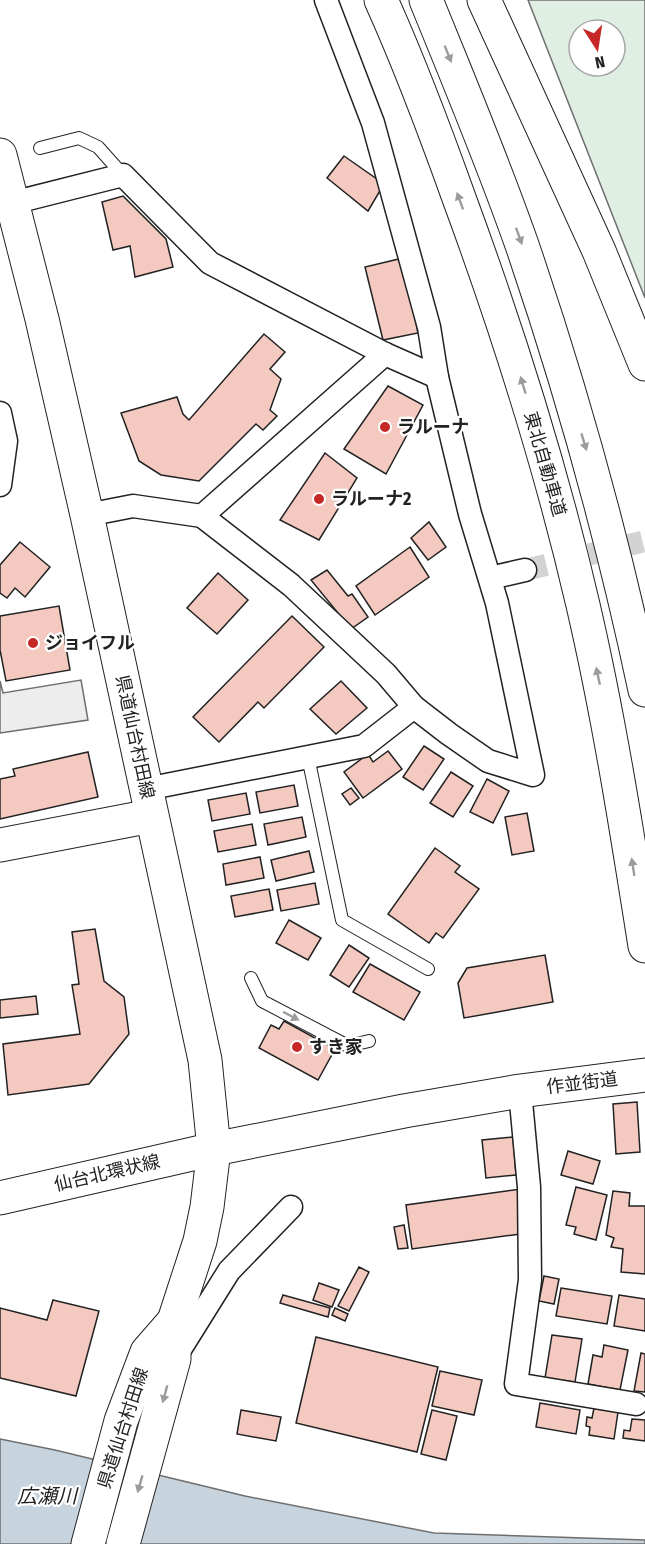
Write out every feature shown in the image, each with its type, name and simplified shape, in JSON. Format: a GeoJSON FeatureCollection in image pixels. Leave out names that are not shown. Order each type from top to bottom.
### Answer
{"type":"FeatureCollection","features":[{"type":"Feature","properties":{"kind":"main road","name":"東北自動車道"},"geometry":{"type":"LineString","coordinates":[[381,0],[437,138],[481,257],[552,482],[583,605],[609,732],[645,946]]}},
{"type":"Feature","properties":{"kind":"main road"},"geometry":{"type":"LineString","coordinates":[[426,0],[517,232],[560,358],[594,473],[645,690]]}},
{"type":"Feature","properties":{"kind":"main road"},"geometry":{"type":"LineString","coordinates":[[484,0],[599,251],[645,364]]}},
{"type":"Feature","properties":{"kind":"main road","name":"県道仙台村田線"},"geometry":{"type":"LineString","coordinates":[[0,155],[7,204],[87,515],[205,1060],[214,1149],[207,1207],[200,1241],[174,1321],[174,1359],[123,1544]]}},
{"type":"Feature","properties":{"kind":"main road"},"geometry":{"type":"LineString","coordinates":[[1,845],[149,802]]}},
{"type":"Feature","properties":{"kind":"main road","name":"作並街道"},"geometry":{"type":"LineString","coordinates":[[214,1149],[404,1111],[520,1091],[645,1075]]}},
{"type":"Feature","properties":{"kind":"main road","name":"仙台北環状線"},"geometry":{"type":"LineString","coordinates":[[0,1198],[214,1149]]}},
{"type":"Feature","properties":{"kind":"main road","name":"県道仙台村田線"},"geometry":{"type":"LineString","coordinates":[[88,1544],[121,1421],[147,1352],[174,1321]]}},
{"type":"Feature","properties":{"kind":"street"},"geometry":{"type":"LineString","coordinates":[[87,515],[132,506],[202,516],[291,585],[386,674],[414,707],[488,761],[533,775],[490,578],[470,514],[437,377],[429,327],[373,123],[326,0]]}},
{"type":"Feature","properties":{"kind":"street"},"geometry":{"type":"LineString","coordinates":[[7,204],[123,175],[210,262],[385,354],[437,377]]}},
{"type":"Feature","properties":{"kind":"street"},"geometry":{"type":"LineString","coordinates":[[202,516],[385,354]]}},
{"type":"Feature","properties":{"kind":"street"},"geometry":{"type":"LineString","coordinates":[[0,413],[6,441],[0,485]]}},
{"type":"Feature","properties":{"kind":"street"},"geometry":{"type":"LineString","coordinates":[[490,578],[525,570]]}},
{"type":"Feature","properties":{"kind":"street"},"geometry":{"type":"LineString","coordinates":[[149,802],[308,757],[364,746],[414,707]]}},
{"type":"Feature","properties":{"kind":"street"},"geometry":{"type":"LineString","coordinates":[[520,1091],[528,1187],[530,1280],[516,1384],[636,1404]]}},
{"type":"Feature","properties":{"kind":"street"},"geometry":{"type":"LineString","coordinates":[[174,1359],[229,1271],[291,1207]]}},
{"type":"Feature","properties":{"kind":"lane"},"geometry":{"type":"LineString","coordinates":[[40,148],[79,138],[98,147],[123,175]]}},
{"type":"Feature","properties":{"kind":"lane"},"geometry":{"type":"LineString","coordinates":[[308,757],[342,920],[428,969]]}},
{"type":"Feature","properties":{"kind":"lane"},"geometry":{"type":"LineString","coordinates":[[251,978],[262,1001],[348,1046],[369,1041]]}},
{"type":"Feature","properties":{"kind":"green space"},"geometry":{"type":"Polygon","coordinates":[[[528,0],[645,0],[645,298],[528,0]]]}},
{"type":"Feature","properties":{"kind":"shaded area"},"geometry":{"type":"Polygon","coordinates":[[[81,680],[88,720],[0,733],[0,681],[3,693],[81,680]]]}},
{"type":"Feature","properties":{"kind":"water","name":"広瀬川"},"geometry":{"type":"Polygon","coordinates":[[[0,1439],[245,1496],[434,1533],[645,1540],[645,1544],[0,1544],[0,1439]]]}},
{"type":"Feature","properties":{"kind":"building"},"geometry":{"type":"Polygon","coordinates":[[[344,156],[384,184],[368,211],[327,178],[344,156]]]}},
{"type":"Feature","properties":{"kind":"building"},"geometry":{"type":"Polygon","coordinates":[[[123,196],[166,239],[173,267],[135,277],[130,246],[113,250],[102,202],[123,196]]]}},
{"type":"Feature","properties":{"kind":"building"},"geometry":{"type":"Polygon","coordinates":[[[403,258],[418,333],[383,340],[365,267],[403,258]]]}},
{"type":"Feature","properties":{"kind":"building"},"geometry":{"type":"Polygon","coordinates":[[[264,334],[285,352],[270,369],[281,379],[270,410],[277,416],[263,430],[256,424],[199,481],[161,475],[139,461],[121,413],[177,397],[183,414],[189,420],[264,334]]]}},
{"type":"Feature","properties":{"kind":"building","name":"ラルーナ"},"geometry":{"type":"Polygon","coordinates":[[[388,386],[423,405],[386,474],[344,449],[388,386]]]}},
{"type":"Feature","properties":{"kind":"building","name":"ラルーナ2"},"geometry":{"type":"Polygon","coordinates":[[[325,453],[357,478],[319,540],[280,520],[325,453]]]}},
{"type":"Feature","properties":{"kind":"building"},"geometry":{"type":"Polygon","coordinates":[[[429,522],[446,547],[428,560],[411,538],[429,522]]]}},
{"type":"Feature","properties":{"kind":"building"},"geometry":{"type":"Polygon","coordinates":[[[20,542],[50,567],[25,597],[15,588],[7,598],[0,593],[0,565],[20,542]]]}},
{"type":"Feature","properties":{"kind":"building"},"geometry":{"type":"Polygon","coordinates":[[[410,547],[429,577],[375,615],[356,586],[410,547]]]}},
{"type":"Feature","properties":{"kind":"building"},"geometry":{"type":"Polygon","coordinates":[[[327,570],[348,596],[352,594],[368,617],[351,629],[311,580],[327,570]]]}},
{"type":"Feature","properties":{"kind":"building"},"geometry":{"type":"Polygon","coordinates":[[[218,573],[248,600],[217,634],[187,608],[218,573]]]}},
{"type":"Feature","properties":{"kind":"building"},"geometry":{"type":"Polygon","coordinates":[[[59,606],[70,670],[6,681],[0,650],[0,616],[59,606]]]}},
{"type":"Feature","properties":{"kind":"building"},"geometry":{"type":"Polygon","coordinates":[[[292,616],[324,647],[264,708],[258,702],[219,742],[193,717],[292,616]]]}},
{"type":"Feature","properties":{"kind":"building"},"geometry":{"type":"Polygon","coordinates":[[[341,681],[367,708],[336,734],[310,709],[341,681]]]}},
{"type":"Feature","properties":{"kind":"building"},"geometry":{"type":"Polygon","coordinates":[[[424,746],[444,759],[423,790],[403,777],[424,746]]]}},
{"type":"Feature","properties":{"kind":"building"},"geometry":{"type":"Polygon","coordinates":[[[388,751],[402,769],[363,798],[344,772],[368,754],[373,762],[388,751]]]}},
{"type":"Feature","properties":{"kind":"building"},"geometry":{"type":"Polygon","coordinates":[[[88,752],[98,797],[0,819],[0,779],[15,776],[13,769],[88,752]]]}},
{"type":"Feature","properties":{"kind":"building"},"geometry":{"type":"Polygon","coordinates":[[[451,772],[473,786],[453,817],[430,803],[451,772]]]}},
{"type":"Feature","properties":{"kind":"building"},"geometry":{"type":"Polygon","coordinates":[[[487,779],[509,791],[493,823],[470,812],[487,779]]]}},
{"type":"Feature","properties":{"kind":"building"},"geometry":{"type":"Polygon","coordinates":[[[294,785],[298,806],[260,813],[256,792],[294,785]]]}},
{"type":"Feature","properties":{"kind":"building"},"geometry":{"type":"Polygon","coordinates":[[[351,788],[359,798],[350,805],[342,794],[351,788]]]}},
{"type":"Feature","properties":{"kind":"building"},"geometry":{"type":"Polygon","coordinates":[[[246,793],[250,814],[212,821],[208,800],[246,793]]]}},
{"type":"Feature","properties":{"kind":"building"},"geometry":{"type":"Polygon","coordinates":[[[527,813],[534,851],[512,855],[505,817],[527,813]]]}},
{"type":"Feature","properties":{"kind":"building"},"geometry":{"type":"Polygon","coordinates":[[[302,817],[306,837],[268,845],[264,824],[302,817]]]}},
{"type":"Feature","properties":{"kind":"building"},"geometry":{"type":"Polygon","coordinates":[[[252,824],[256,845],[218,852],[214,831],[252,824]]]}},
{"type":"Feature","properties":{"kind":"building"},"geometry":{"type":"Polygon","coordinates":[[[435,848],[460,866],[455,872],[479,889],[443,938],[436,933],[429,943],[388,914],[435,848]]]}},
{"type":"Feature","properties":{"kind":"building"},"geometry":{"type":"Polygon","coordinates":[[[309,851],[314,872],[276,881],[271,860],[309,851]]]}},
{"type":"Feature","properties":{"kind":"building"},"geometry":{"type":"Polygon","coordinates":[[[260,857],[264,878],[226,885],[223,864],[260,857]]]}},
{"type":"Feature","properties":{"kind":"building"},"geometry":{"type":"Polygon","coordinates":[[[315,883],[319,904],[281,911],[277,890],[315,883]]]}},
{"type":"Feature","properties":{"kind":"building"},"geometry":{"type":"Polygon","coordinates":[[[269,889],[273,910],[235,917],[231,896],[269,889]]]}},
{"type":"Feature","properties":{"kind":"building"},"geometry":{"type":"Polygon","coordinates":[[[289,920],[321,938],[308,960],[276,943],[289,920]]]}},
{"type":"Feature","properties":{"kind":"building"},"geometry":{"type":"Polygon","coordinates":[[[95,929],[104,981],[124,997],[129,1034],[89,1084],[8,1095],[3,1044],[80,1034],[72,985],[79,984],[72,932],[95,929]]]}},
{"type":"Feature","properties":{"kind":"building"},"geometry":{"type":"Polygon","coordinates":[[[349,945],[369,958],[349,987],[330,975],[349,945]]]}},
{"type":"Feature","properties":{"kind":"building"},"geometry":{"type":"Polygon","coordinates":[[[545,955],[553,1002],[464,1018],[458,983],[467,968],[545,955]]]}},
{"type":"Feature","properties":{"kind":"building"},"geometry":{"type":"Polygon","coordinates":[[[370,964],[420,992],[404,1020],[353,992],[370,964]]]}},
{"type":"Feature","properties":{"kind":"building"},"geometry":{"type":"Polygon","coordinates":[[[36,996],[38,1014],[0,1018],[0,1000],[36,996]]]}},
{"type":"Feature","properties":{"kind":"building"},"geometry":{"type":"Polygon","coordinates":[[[284,1021],[335,1049],[318,1080],[259,1048],[271,1025],[279,1029],[284,1021]]]}},
{"type":"Feature","properties":{"kind":"building"},"geometry":{"type":"Polygon","coordinates":[[[637,1102],[640,1152],[616,1154],[613,1104],[637,1102]]]}},
{"type":"Feature","properties":{"kind":"building"},"geometry":{"type":"Polygon","coordinates":[[[513,1137],[516,1175],[486,1178],[482,1140],[513,1137]]]}},
{"type":"Feature","properties":{"kind":"building"},"geometry":{"type":"Polygon","coordinates":[[[568,1151],[600,1161],[593,1184],[561,1175],[568,1151]]]}},
{"type":"Feature","properties":{"kind":"building"},"geometry":{"type":"Polygon","coordinates":[[[576,1187],[607,1195],[596,1240],[574,1234],[576,1227],[566,1225],[576,1187]]]}},
{"type":"Feature","properties":{"kind":"building"},"geometry":{"type":"Polygon","coordinates":[[[521,1189],[527,1233],[412,1249],[406,1205],[521,1189]]]}},
{"type":"Feature","properties":{"kind":"building"},"geometry":{"type":"Polygon","coordinates":[[[613,1191],[630,1193],[629,1206],[645,1206],[645,1274],[621,1272],[623,1249],[611,1247],[614,1238],[606,1235],[613,1191]]]}},
{"type":"Feature","properties":{"kind":"building"},"geometry":{"type":"Polygon","coordinates":[[[404,1225],[408,1248],[398,1249],[394,1227],[404,1225]]]}},
{"type":"Feature","properties":{"kind":"building"},"geometry":{"type":"Polygon","coordinates":[[[359,1267],[369,1272],[349,1311],[338,1306],[359,1267]]]}},
{"type":"Feature","properties":{"kind":"building"},"geometry":{"type":"Polygon","coordinates":[[[544,1276],[559,1279],[554,1304],[539,1301],[544,1276]]]}},
{"type":"Feature","properties":{"kind":"building"},"geometry":{"type":"Polygon","coordinates":[[[319,1283],[339,1290],[332,1307],[313,1300],[319,1283]]]}},
{"type":"Feature","properties":{"kind":"building"},"geometry":{"type":"Polygon","coordinates":[[[561,1288],[612,1296],[607,1324],[556,1316],[561,1288]]]}},
{"type":"Feature","properties":{"kind":"building"},"geometry":{"type":"Polygon","coordinates":[[[283,1295],[330,1308],[328,1317],[280,1303],[283,1295]]]}},
{"type":"Feature","properties":{"kind":"building"},"geometry":{"type":"Polygon","coordinates":[[[619,1295],[645,1299],[645,1331],[614,1326],[619,1295]]]}},
{"type":"Feature","properties":{"kind":"building"},"geometry":{"type":"Polygon","coordinates":[[[53,1300],[99,1311],[76,1396],[0,1378],[0,1308],[47,1320],[53,1300]]]}},
{"type":"Feature","properties":{"kind":"building"},"geometry":{"type":"Polygon","coordinates":[[[335,1308],[348,1314],[345,1321],[332,1315],[335,1308]]]}},
{"type":"Feature","properties":{"kind":"building"},"geometry":{"type":"Polygon","coordinates":[[[552,1335],[582,1339],[575,1382],[545,1378],[552,1335]]]}},
{"type":"Feature","properties":{"kind":"building"},"geometry":{"type":"Polygon","coordinates":[[[316,1337],[438,1367],[417,1452],[296,1423],[316,1337]]]}},
{"type":"Feature","properties":{"kind":"building"},"geometry":{"type":"Polygon","coordinates":[[[604,1345],[628,1350],[620,1390],[588,1384],[593,1355],[602,1357],[604,1345]]]}},
{"type":"Feature","properties":{"kind":"building"},"geometry":{"type":"Polygon","coordinates":[[[641,1353],[645,1354],[645,1392],[634,1391],[641,1353]]]}},
{"type":"Feature","properties":{"kind":"building"},"geometry":{"type":"Polygon","coordinates":[[[440,1371],[482,1380],[474,1415],[432,1406],[440,1371]]]}},
{"type":"Feature","properties":{"kind":"building"},"geometry":{"type":"Polygon","coordinates":[[[540,1403],[580,1410],[576,1434],[536,1427],[540,1403]]]}},
{"type":"Feature","properties":{"kind":"building"},"geometry":{"type":"Polygon","coordinates":[[[594,1408],[618,1412],[614,1439],[589,1435],[590,1427],[586,1426],[587,1417],[592,1418],[594,1408]]]}},
{"type":"Feature","properties":{"kind":"building"},"geometry":{"type":"Polygon","coordinates":[[[241,1410],[281,1417],[276,1441],[237,1434],[241,1410]]]}},
{"type":"Feature","properties":{"kind":"building"},"geometry":{"type":"Polygon","coordinates":[[[432,1410],[457,1416],[446,1460],[421,1454],[432,1410]]]}},
{"type":"Feature","properties":{"kind":"building"},"geometry":{"type":"Polygon","coordinates":[[[632,1419],[645,1420],[645,1441],[623,1438],[624,1430],[630,1431],[632,1419]]]}},
{"type":"Feature","properties":{"kind":"tunnel"},"geometry":{"type":"LineString","coordinates":[[525,570],[645,541]]}},
{"type":"Feature","properties":{"kind":"place","name":"ラルーナ"},"geometry":{"type":"Point","coordinates":[385,427]}},
{"type":"Feature","properties":{"kind":"place","name":"ラルーナ2"},"geometry":{"type":"Point","coordinates":[319,499]}},
{"type":"Feature","properties":{"kind":"place","name":"ジョイフル"},"geometry":{"type":"Point","coordinates":[33,643]}},
{"type":"Feature","properties":{"kind":"place","name":"すき家"},"geometry":{"type":"Point","coordinates":[297,1047]}}]}
